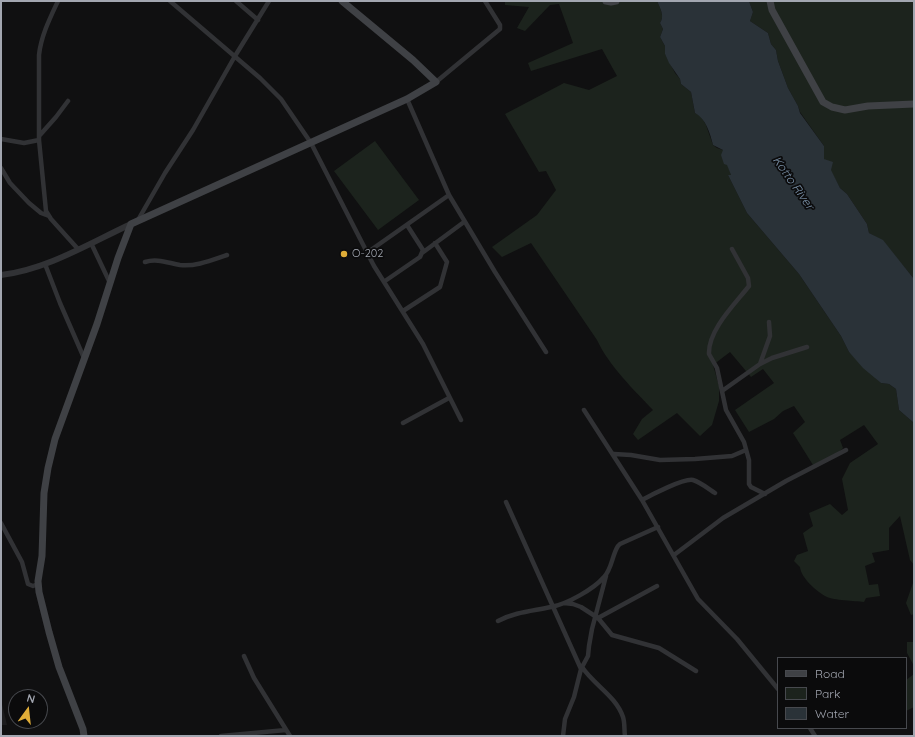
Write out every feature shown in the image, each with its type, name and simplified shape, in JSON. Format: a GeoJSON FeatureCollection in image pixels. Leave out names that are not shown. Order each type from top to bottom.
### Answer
{"type":"FeatureCollection","features":[{"type":"Feature","properties":{"kind":"main road"},"geometry":{"type":"LineString","coordinates":[[84,736],[83,729],[59,667],[38,584],[42,556],[44,493],[54,442],[97,324],[131,224],[406,99],[436,82],[342,1]]}},
{"type":"Feature","properties":{"kind":"main road"},"geometry":{"type":"LineString","coordinates":[[606,1],[616,1]]}},
{"type":"Feature","properties":{"kind":"main road"},"geometry":{"type":"LineString","coordinates":[[770,1],[772,10],[826,105],[840,110],[845,110],[872,106],[914,104]]}},
{"type":"Feature","properties":{"kind":"street"},"geometry":{"type":"LineString","coordinates":[[58,1],[48,24],[40,50],[38,82],[42,177],[46,211],[78,249]]}},
{"type":"Feature","properties":{"kind":"street"},"geometry":{"type":"LineString","coordinates":[[170,1],[260,78],[281,99],[311,143],[374,266],[423,344],[461,420]]}},
{"type":"Feature","properties":{"kind":"street"},"geometry":{"type":"LineString","coordinates":[[236,1],[258,20]]}},
{"type":"Feature","properties":{"kind":"street"},"geometry":{"type":"LineString","coordinates":[[138,220],[269,1]]}},
{"type":"Feature","properties":{"kind":"street"},"geometry":{"type":"LineString","coordinates":[[436,82],[500,29],[500,25],[485,1]]}},
{"type":"Feature","properties":{"kind":"street"},"geometry":{"type":"LineString","coordinates":[[406,99],[449,195],[464,222],[546,352]]}},
{"type":"Feature","properties":{"kind":"street"},"geometry":{"type":"LineString","coordinates":[[1,140],[24,143],[40,137],[68,101]]}},
{"type":"Feature","properties":{"kind":"street"},"geometry":{"type":"LineString","coordinates":[[1,168],[10,183],[29,203],[41,213],[49,216]]}},
{"type":"Feature","properties":{"kind":"street"},"geometry":{"type":"LineString","coordinates":[[368,252],[449,195]]}},
{"type":"Feature","properties":{"kind":"street"},"geometry":{"type":"LineString","coordinates":[[384,281],[410,265],[420,257],[422,253],[464,222]]}},
{"type":"Feature","properties":{"kind":"street"},"geometry":{"type":"LineString","coordinates":[[1,275],[22,271],[45,264],[131,224]]}},
{"type":"Feature","properties":{"kind":"street"},"geometry":{"type":"LineString","coordinates":[[407,225],[424,250],[422,253]]}},
{"type":"Feature","properties":{"kind":"street"},"geometry":{"type":"LineString","coordinates":[[90,243],[110,283]]}},
{"type":"Feature","properties":{"kind":"street"},"geometry":{"type":"LineString","coordinates":[[403,312],[440,287],[447,262],[435,243]]}},
{"type":"Feature","properties":{"kind":"street"},"geometry":{"type":"LineString","coordinates":[[732,249],[750,282],[749,286],[718,326],[713,335],[709,351],[710,358],[717,368],[726,410],[743,439],[749,460],[749,484],[751,487],[765,494]]}},
{"type":"Feature","properties":{"kind":"street"},"geometry":{"type":"LineString","coordinates":[[145,262],[154,260],[181,265],[208,262],[227,255]]}},
{"type":"Feature","properties":{"kind":"street"},"geometry":{"type":"LineString","coordinates":[[45,264],[60,304],[84,358]]}},
{"type":"Feature","properties":{"kind":"street"},"geometry":{"type":"LineString","coordinates":[[760,364],[770,336],[769,322]]}},
{"type":"Feature","properties":{"kind":"street"},"geometry":{"type":"LineString","coordinates":[[722,391],[760,364],[772,358],[807,347]]}},
{"type":"Feature","properties":{"kind":"street"},"geometry":{"type":"LineString","coordinates":[[403,423],[449,398]]}},
{"type":"Feature","properties":{"kind":"street"},"geometry":{"type":"LineString","coordinates":[[584,410],[614,454],[642,500],[698,599],[737,639],[777,688]]}},
{"type":"Feature","properties":{"kind":"street"},"geometry":{"type":"LineString","coordinates":[[614,454],[631,455],[660,460],[732,456],[746,450]]}},
{"type":"Feature","properties":{"kind":"street"},"geometry":{"type":"LineString","coordinates":[[674,555],[723,518],[846,450]]}},
{"type":"Feature","properties":{"kind":"street"},"geometry":{"type":"LineString","coordinates":[[642,500],[665,488],[690,480],[694,480],[715,493]]}},
{"type":"Feature","properties":{"kind":"street"},"geometry":{"type":"LineString","coordinates":[[506,502],[582,668],[589,677],[610,695],[620,710],[624,720],[625,736]]}},
{"type":"Feature","properties":{"kind":"street"},"geometry":{"type":"LineString","coordinates":[[1,523],[22,562],[28,584],[33,586],[38,584]]}},
{"type":"Feature","properties":{"kind":"street"},"geometry":{"type":"LineString","coordinates":[[563,736],[565,719],[574,697],[582,668],[588,656],[589,646],[606,576],[618,546],[658,527]]}},
{"type":"Feature","properties":{"kind":"street"},"geometry":{"type":"LineString","coordinates":[[498,621],[513,614],[554,607],[564,603],[595,586],[606,576]]}},
{"type":"Feature","properties":{"kind":"street"},"geometry":{"type":"LineString","coordinates":[[597,617],[657,586]]}},
{"type":"Feature","properties":{"kind":"street"},"geometry":{"type":"LineString","coordinates":[[564,603],[577,605],[597,617],[612,635],[659,648],[696,671]]}},
{"type":"Feature","properties":{"kind":"street"},"geometry":{"type":"LineString","coordinates":[[244,656],[254,678],[290,736]]}},
{"type":"Feature","properties":{"kind":"street"},"geometry":{"type":"LineString","coordinates":[[221,736],[286,730]]}},
{"type":"Feature","properties":{"kind":"shaded area"},"geometry":{"type":"Polygon","coordinates":[[[1,700],[7,725],[1,725],[1,700]]]}},
{"type":"Feature","properties":{"kind":"green space"},"geometry":{"type":"Polygon","coordinates":[[[505,1],[657,1],[662,15],[660,23],[663,29],[660,37],[665,46],[665,54],[675,73],[680,79],[681,84],[691,92],[695,113],[701,116],[713,145],[723,150],[731,175],[728,175],[747,213],[799,274],[841,336],[849,352],[881,383],[889,384],[896,389],[899,410],[914,423],[914,565],[910,560],[900,516],[889,528],[889,550],[872,553],[875,562],[865,566],[869,585],[878,584],[880,596],[866,598],[864,602],[839,600],[827,597],[806,580],[800,567],[794,561],[797,555],[808,551],[803,533],[813,526],[809,513],[830,504],[842,515],[848,510],[842,479],[850,463],[878,444],[864,425],[840,440],[843,448],[833,458],[813,465],[793,433],[805,422],[794,406],[783,411],[774,419],[749,432],[735,410],[774,383],[763,369],[751,377],[730,352],[713,365],[719,386],[719,401],[712,425],[700,436],[677,413],[638,440],[633,434],[642,419],[653,410],[622,377],[608,359],[597,340],[531,243],[502,257],[492,247],[537,215],[556,190],[546,171],[539,172],[505,114],[564,83],[589,90],[617,76],[602,49],[531,71],[528,63],[573,43],[559,4],[550,5],[525,31],[517,28],[529,7],[505,5],[505,1]]]}},
{"type":"Feature","properties":{"kind":"green space"},"geometry":{"type":"Polygon","coordinates":[[[749,1],[914,1],[914,279],[883,241],[869,233],[867,224],[847,194],[840,188],[824,159],[824,146],[800,112],[788,88],[778,61],[776,50],[771,44],[768,33],[750,21],[753,12],[749,1]]]}},
{"type":"Feature","properties":{"kind":"green space"},"geometry":{"type":"Polygon","coordinates":[[[375,141],[419,200],[378,230],[334,171],[375,141]]]}},
{"type":"Feature","properties":{"kind":"green space"},"geometry":{"type":"Polygon","coordinates":[[[914,580],[914,614],[911,615],[906,603],[914,580]]]}},
{"type":"Feature","properties":{"kind":"green space"},"geometry":{"type":"Polygon","coordinates":[[[907,642],[914,642],[914,666],[907,653],[907,642]]]}},
{"type":"Feature","properties":{"kind":"green space"},"geometry":{"type":"Polygon","coordinates":[[[914,674],[914,707],[907,710],[907,679],[914,674]]]}},
{"type":"Feature","properties":{"kind":"water","name":"Kotto River"},"geometry":{"type":"Polygon","coordinates":[[[657,1],[749,1],[753,12],[750,21],[768,33],[771,44],[776,50],[778,61],[788,88],[798,106],[800,113],[824,146],[824,159],[833,162],[831,170],[840,188],[847,194],[867,224],[869,233],[883,240],[914,279],[914,423],[899,410],[896,389],[889,384],[881,383],[863,368],[849,352],[841,336],[799,274],[747,213],[728,175],[731,175],[727,165],[724,164],[721,155],[723,150],[713,145],[705,123],[695,113],[691,92],[681,84],[680,79],[669,63],[665,54],[665,46],[660,37],[663,29],[660,23],[662,15],[657,1]]]}},
{"type":"Feature","properties":{"kind":"place","name":"O-202"},"geometry":{"type":"Point","coordinates":[344,254]}}]}
